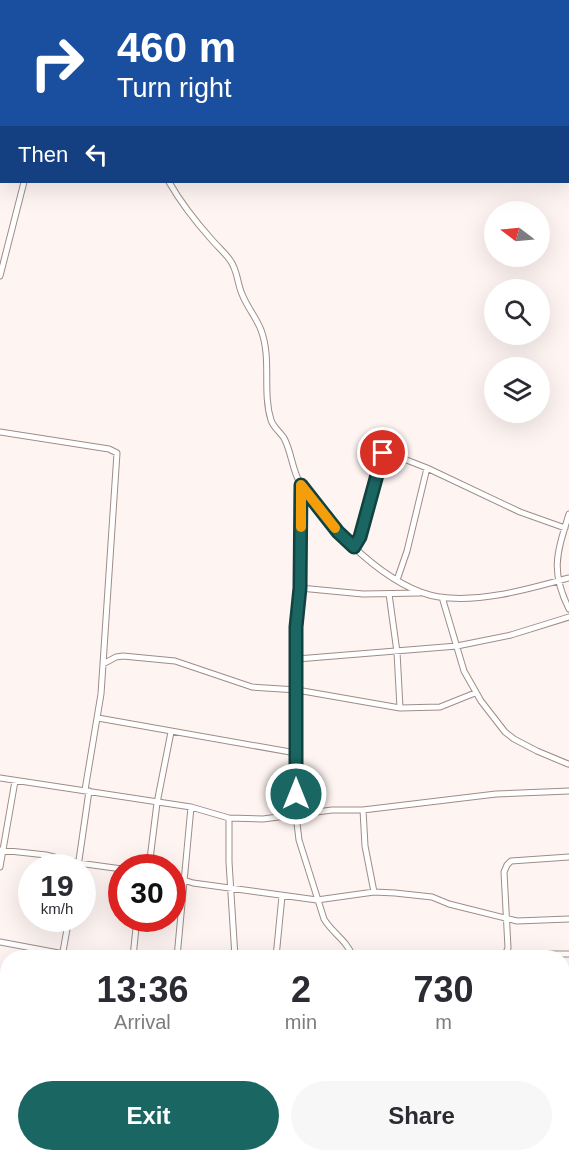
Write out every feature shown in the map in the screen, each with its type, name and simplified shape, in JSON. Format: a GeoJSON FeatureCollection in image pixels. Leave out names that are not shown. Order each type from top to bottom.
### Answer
{"type":"FeatureCollection","features":[{"type":"Feature","properties":{"kind":"street"},"geometry":{"type":"LineString","coordinates":[[0,276],[24,183]]}},
{"type":"Feature","properties":{"kind":"street"},"geometry":{"type":"LineString","coordinates":[[170,183],[194,219],[234,267],[242,296],[254,314],[266,344],[271,421],[285,440],[293,468],[301,485],[338,532],[354,547],[397,580],[422,593]]}},
{"type":"Feature","properties":{"kind":"street"},"geometry":{"type":"LineString","coordinates":[[0,432],[109,449],[117,453],[98,718],[79,854]]}},
{"type":"Feature","properties":{"kind":"street"},"geometry":{"type":"LineString","coordinates":[[354,547],[360,537],[383,453],[389,453],[427,468],[520,512],[565,528]]}},
{"type":"Feature","properties":{"kind":"street"},"geometry":{"type":"LineString","coordinates":[[397,580],[407,551],[427,468]]}},
{"type":"Feature","properties":{"kind":"street"},"geometry":{"type":"LineString","coordinates":[[301,485],[300,588],[296,627],[296,815],[299,840],[324,919],[328,926],[343,939],[349,950]]}},
{"type":"Feature","properties":{"kind":"street"},"geometry":{"type":"LineString","coordinates":[[569,514],[558,554],[557,581],[569,609]]}},
{"type":"Feature","properties":{"kind":"street"},"geometry":{"type":"LineString","coordinates":[[300,588],[389,594],[422,593],[442,597],[489,595],[569,578]]}},
{"type":"Feature","properties":{"kind":"street"},"geometry":{"type":"LineString","coordinates":[[389,594],[398,652],[400,708]]}},
{"type":"Feature","properties":{"kind":"street"},"geometry":{"type":"LineString","coordinates":[[442,597],[464,671],[475,693],[505,732],[537,751],[569,763]]}},
{"type":"Feature","properties":{"kind":"street"},"geometry":{"type":"LineString","coordinates":[[297,659],[457,646],[511,634],[569,617]]}},
{"type":"Feature","properties":{"kind":"street"},"geometry":{"type":"LineString","coordinates":[[103,664],[123,656],[175,661],[252,687],[297,690],[400,708],[440,707],[475,693]]}},
{"type":"Feature","properties":{"kind":"street"},"geometry":{"type":"LineString","coordinates":[[98,718],[296,753]]}},
{"type":"Feature","properties":{"kind":"street"},"geometry":{"type":"LineString","coordinates":[[151,854],[171,732]]}},
{"type":"Feature","properties":{"kind":"street"},"geometry":{"type":"LineString","coordinates":[[0,778],[191,807],[229,818],[263,819],[496,794],[569,791]]}},
{"type":"Feature","properties":{"kind":"street"},"geometry":{"type":"LineString","coordinates":[[0,867],[1,850],[15,781]]}},
{"type":"Feature","properties":{"kind":"street"},"geometry":{"type":"LineString","coordinates":[[186,854],[191,807]]}},
{"type":"Feature","properties":{"kind":"street"},"geometry":{"type":"LineString","coordinates":[[363,810],[365,846],[374,892]]}},
{"type":"Feature","properties":{"kind":"street"},"geometry":{"type":"LineString","coordinates":[[229,818],[228,862],[235,950]]}},
{"type":"Feature","properties":{"kind":"street"},"geometry":{"type":"LineString","coordinates":[[1,850],[37,854]]}},
{"type":"Feature","properties":{"kind":"street"},"geometry":{"type":"LineString","coordinates":[[507,950],[504,872],[510,862],[569,857]]}},
{"type":"Feature","properties":{"kind":"street"},"geometry":{"type":"LineString","coordinates":[[186,880],[317,900],[374,892],[432,897],[448,904],[518,921],[569,919]]}},
{"type":"Feature","properties":{"kind":"street"},"geometry":{"type":"LineString","coordinates":[[277,950],[282,896]]}},
{"type":"Feature","properties":{"kind":"street"},"geometry":{"type":"LineString","coordinates":[[507,929],[518,921]]}},
{"type":"Feature","properties":{"kind":"street"},"geometry":{"type":"LineString","coordinates":[[64,950],[67,932]]}},
{"type":"Feature","properties":{"kind":"street"},"geometry":{"type":"LineString","coordinates":[[133,950],[136,932]]}},
{"type":"Feature","properties":{"kind":"street"},"geometry":{"type":"LineString","coordinates":[[178,950],[179,932]]}},
{"type":"Feature","properties":{"kind":"street"},"geometry":{"type":"LineString","coordinates":[[0,942],[37,950]]}},
{"type":"Feature","properties":{"kind":"slow traffic"},"geometry":{"type":"LineString","coordinates":[[301,527],[301,485],[335,528]]}},
{"type":"Feature","properties":{"kind":"route"},"geometry":{"type":"LineString","coordinates":[[296,794],[296,627],[302,535],[301,485],[338,532],[354,547],[360,537],[383,453]]}}]}
